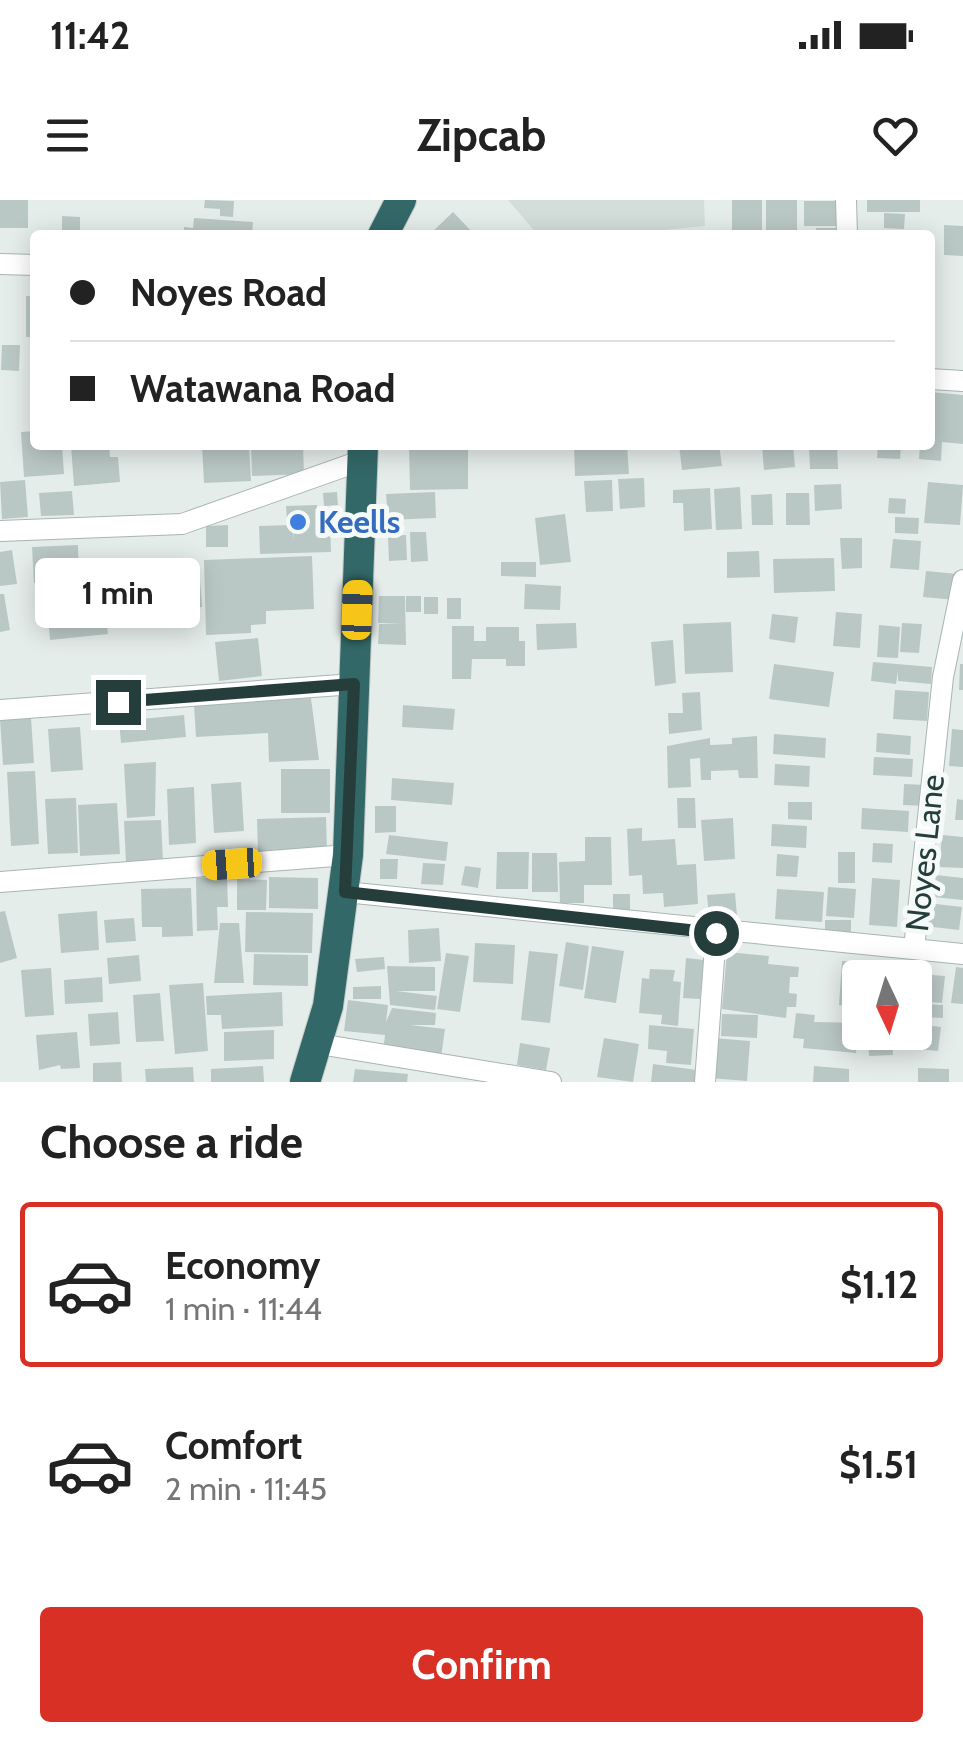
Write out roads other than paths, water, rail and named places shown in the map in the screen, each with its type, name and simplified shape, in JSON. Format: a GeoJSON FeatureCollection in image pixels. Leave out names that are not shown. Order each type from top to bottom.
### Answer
{"type":"FeatureCollection","features":[{"type":"Feature","properties":{"kind":"highway"},"geometry":{"type":"LineString","coordinates":[[386,230],[401,200]]}},
{"type":"Feature","properties":{"kind":"highway"},"geometry":{"type":"LineString","coordinates":[[305,1082],[319,1044],[345,892],[363,452]]}},
{"type":"Feature","properties":{"kind":"street"},"geometry":{"type":"LineString","coordinates":[[846,200],[848,230]]}},
{"type":"Feature","properties":{"kind":"street"},"geometry":{"type":"LineString","coordinates":[[0,264],[30,264]]}},
{"type":"Feature","properties":{"kind":"street"},"geometry":{"type":"LineString","coordinates":[[935,380],[963,381]]}},
{"type":"Feature","properties":{"kind":"street"},"geometry":{"type":"LineString","coordinates":[[0,531],[182,524],[363,452]]}},
{"type":"Feature","properties":{"kind":"street","name":"Noyes Lane"},"geometry":{"type":"LineString","coordinates":[[914,949],[943,677],[963,580]]}},
{"type":"Feature","properties":{"kind":"street"},"geometry":{"type":"LineString","coordinates":[[0,710],[354,684]]}},
{"type":"Feature","properties":{"kind":"street"},"geometry":{"type":"LineString","coordinates":[[0,882],[348,855]]}},
{"type":"Feature","properties":{"kind":"street"},"geometry":{"type":"LineString","coordinates":[[345,892],[716,933],[963,954]]}},
{"type":"Feature","properties":{"kind":"street"},"geometry":{"type":"LineString","coordinates":[[706,1082],[716,933]]}},
{"type":"Feature","properties":{"kind":"street"},"geometry":{"type":"LineString","coordinates":[[319,1044],[550,1082]]}},
{"type":"Feature","properties":{"kind":"place","name":"Keells"},"geometry":{"type":"Point","coordinates":[298,522]}}]}
